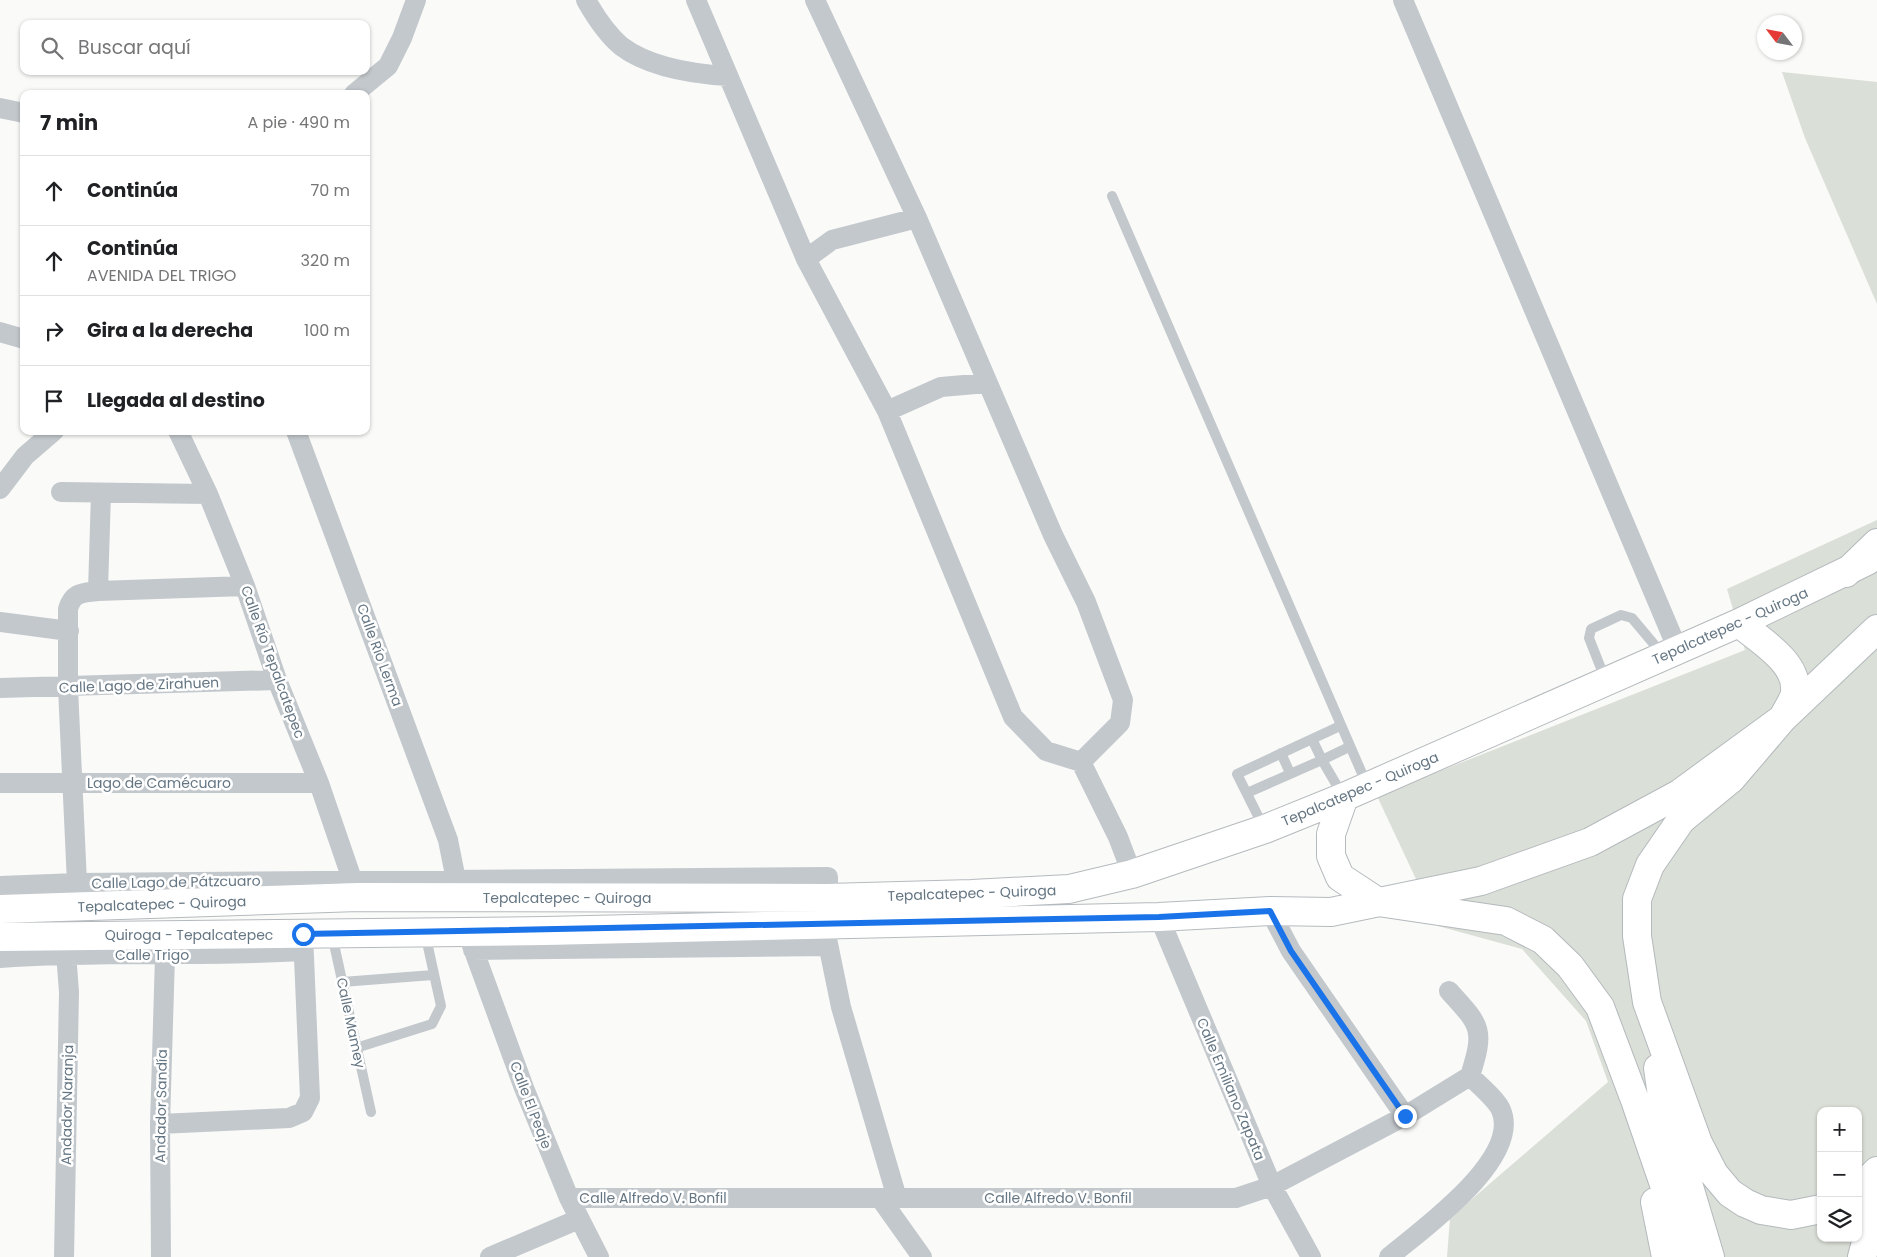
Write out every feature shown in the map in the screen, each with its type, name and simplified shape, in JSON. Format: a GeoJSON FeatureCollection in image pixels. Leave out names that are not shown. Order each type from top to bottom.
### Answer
{"type":"FeatureCollection","features":[{"type":"Feature","properties":{"kind":"main road"},"geometry":{"type":"LineString","coordinates":[[1846,573],[1877,543]]}},
{"type":"Feature","properties":{"kind":"main road","name":"Tepalcatepec - Quiroga"},"geometry":{"type":"LineString","coordinates":[[0,909],[355,889],[828,898],[1069,889],[1132,874],[1264,829],[1356,792],[1739,623],[1846,573],[1877,556]]}},
{"type":"Feature","properties":{"kind":"main road"},"geometry":{"type":"LineString","coordinates":[[1378,902],[1481,881],[1590,842],[1679,794],[1783,718],[1795,691],[1793,675],[1776,654],[1739,623]]}},
{"type":"Feature","properties":{"kind":"main road"},"geometry":{"type":"LineString","coordinates":[[1710,1257],[1662,1096],[1637,936],[1637,899],[1650,865],[1681,820],[1731,778],[1783,718],[1877,630]]}},
{"type":"Feature","properties":{"kind":"main road"},"geometry":{"type":"LineString","coordinates":[[1356,792],[1331,834],[1331,856],[1340,877],[1378,902],[1506,922],[1543,940],[1570,966],[1600,1007],[1635,1100],[1689,1257]]}},
{"type":"Feature","properties":{"kind":"main road"},"geometry":{"type":"LineString","coordinates":[[1069,889],[1071,918]]}},
{"type":"Feature","properties":{"kind":"main road","name":"Quiroga - Tepalcatepec"},"geometry":{"type":"LineString","coordinates":[[0,936],[303,943],[332,934],[425,932],[470,941],[826,935],[1071,918],[1159,917],[1270,911],[1331,912],[1378,902]]}},
{"type":"Feature","properties":{"kind":"main road"},"geometry":{"type":"LineString","coordinates":[[1648,1002],[1698,1143],[1714,1174],[1730,1193],[1745,1204],[1761,1210],[1791,1215],[1817,1210]]}},
{"type":"Feature","properties":{"kind":"main road"},"geometry":{"type":"LineString","coordinates":[[1635,1100],[1666,1257]]}},
{"type":"Feature","properties":{"kind":"main road"},"geometry":{"type":"LineString","coordinates":[[1862,1186],[1877,1171]]}},
{"type":"Feature","properties":{"kind":"main road"},"geometry":{"type":"LineString","coordinates":[[1862,1257],[1877,1201]]}},
{"type":"Feature","properties":{"kind":"street"},"geometry":{"type":"LineString","coordinates":[[359,90],[388,66],[402,38],[416,0]]}},
{"type":"Feature","properties":{"kind":"street"},"geometry":{"type":"LineString","coordinates":[[586,0],[594,15],[621,46],[646,59],[693,74],[728,76]]}},
{"type":"Feature","properties":{"kind":"street"},"geometry":{"type":"LineString","coordinates":[[696,0],[806,259],[886,411],[1013,717],[1046,751],[1081,762],[1118,837],[1132,874]]}},
{"type":"Feature","properties":{"kind":"street"},"geometry":{"type":"LineString","coordinates":[[815,0],[917,218],[1053,535],[1086,602],[1123,700],[1120,723],[1081,762]]}},
{"type":"Feature","properties":{"kind":"street"},"geometry":{"type":"LineString","coordinates":[[1403,0],[1671,653]]}},
{"type":"Feature","properties":{"kind":"street"},"geometry":{"type":"LineString","coordinates":[[0,108],[20,112]]}},
{"type":"Feature","properties":{"kind":"street"},"geometry":{"type":"LineString","coordinates":[[806,259],[832,240],[917,218]]}},
{"type":"Feature","properties":{"kind":"street"},"geometry":{"type":"LineString","coordinates":[[0,332],[20,338]]}},
{"type":"Feature","properties":{"kind":"street"},"geometry":{"type":"LineString","coordinates":[[886,411],[941,387],[987,383]]}},
{"type":"Feature","properties":{"kind":"street"},"geometry":{"type":"LineString","coordinates":[[0,489],[26,456],[50,435]]}},
{"type":"Feature","properties":{"kind":"street","name":"Calle Río Tepalcatepec"},"geometry":{"type":"LineString","coordinates":[[180,435],[208,494],[245,586],[277,680],[319,783],[355,889]]}},
{"type":"Feature","properties":{"kind":"street","name":"Calle Río Lerma"},"geometry":{"type":"LineString","coordinates":[[297,435],[448,840],[456,880]]}},
{"type":"Feature","properties":{"kind":"street"},"geometry":{"type":"LineString","coordinates":[[61,492],[208,494]]}},
{"type":"Feature","properties":{"kind":"street"},"geometry":{"type":"LineString","coordinates":[[98,591],[102,494]]}},
{"type":"Feature","properties":{"kind":"street"},"geometry":{"type":"LineString","coordinates":[[77,883],[68,688],[68,609],[72,598],[78,593],[98,591],[245,586]]}},
{"type":"Feature","properties":{"kind":"street"},"geometry":{"type":"LineString","coordinates":[[0,622],[69,632]]}},
{"type":"Feature","properties":{"kind":"street","name":"Calle Lago de Zirahuen"},"geometry":{"type":"LineString","coordinates":[[0,688],[68,688],[277,680]]}},
{"type":"Feature","properties":{"kind":"street","name":"Lago de Camécuaro"},"geometry":{"type":"LineString","coordinates":[[0,783],[319,783]]}},
{"type":"Feature","properties":{"kind":"street","name":"Calle Lago de Pátzcuaro"},"geometry":{"type":"LineString","coordinates":[[0,886],[77,883],[355,889],[456,880],[828,878],[828,898]]}},
{"type":"Feature","properties":{"kind":"street"},"geometry":{"type":"LineString","coordinates":[[1270,911],[1291,951],[1405,1116]]}},
{"type":"Feature","properties":{"kind":"street","name":"Calle Emiliano Zapata"},"geometry":{"type":"LineString","coordinates":[[1159,917],[1272,1186],[1311,1257]]}},
{"type":"Feature","properties":{"kind":"street"},"geometry":{"type":"LineString","coordinates":[[826,935],[841,1007],[889,1198],[922,1257]]}},
{"type":"Feature","properties":{"kind":"street","name":"Calle El Peaje"},"geometry":{"type":"LineString","coordinates":[[470,941],[524,1088],[568,1198],[599,1257]]}},
{"type":"Feature","properties":{"kind":"street"},"geometry":{"type":"LineString","coordinates":[[160,1124],[290,1118],[303,1112],[310,1098],[303,943]]}},
{"type":"Feature","properties":{"kind":"street","name":"Calle Trigo"},"geometry":{"type":"LineString","coordinates":[[0,958],[66,953],[165,956],[303,943]]}},
{"type":"Feature","properties":{"kind":"street","name":"Andador Naranja"},"geometry":{"type":"LineString","coordinates":[[64,1257],[69,992],[66,953]]}},
{"type":"Feature","properties":{"kind":"street","name":"Andador Sandía"},"geometry":{"type":"LineString","coordinates":[[161,1257],[160,1124],[165,956]]}},
{"type":"Feature","properties":{"kind":"street"},"geometry":{"type":"LineString","coordinates":[[1389,1257],[1472,1187],[1496,1152],[1503,1133],[1501,1110],[1470,1076],[1480,1038],[1478,1027],[1472,1016],[1449,991]]}},
{"type":"Feature","properties":{"kind":"street","name":"Calle Alfredo V. Bonfil"},"geometry":{"type":"LineString","coordinates":[[568,1198],[1236,1198],[1272,1186],[1405,1116],[1470,1076]]}},
{"type":"Feature","properties":{"kind":"street"},"geometry":{"type":"LineString","coordinates":[[490,1257],[579,1219]]}},
{"type":"Feature","properties":{"kind":"lane"},"geometry":{"type":"LineString","coordinates":[[1112,196],[1349,747],[1356,792]]}},
{"type":"Feature","properties":{"kind":"lane"},"geometry":{"type":"LineString","coordinates":[[1606,682],[1589,638],[1591,629],[1621,615],[1632,618],[1671,653]]}},
{"type":"Feature","properties":{"kind":"lane"},"geometry":{"type":"LineString","coordinates":[[1264,829],[1237,774],[1340,726]]}},
{"type":"Feature","properties":{"kind":"lane"},"geometry":{"type":"LineString","coordinates":[[1312,739],[1322,760],[1356,792]]}},
{"type":"Feature","properties":{"kind":"lane"},"geometry":{"type":"LineString","coordinates":[[1247,793],[1349,747]]}},
{"type":"Feature","properties":{"kind":"lane"},"geometry":{"type":"LineString","coordinates":[[1281,753],[1290,773]]}},
{"type":"Feature","properties":{"kind":"lane"},"geometry":{"type":"LineString","coordinates":[[356,1048],[432,1024],[441,1006],[425,932]]}},
{"type":"Feature","properties":{"kind":"lane","name":"Calle Mamey"},"geometry":{"type":"LineString","coordinates":[[332,934],[371,1112]]}},
{"type":"Feature","properties":{"kind":"lane"},"geometry":{"type":"LineString","coordinates":[[342,982],[433,975]]}},
{"type":"Feature","properties":{"kind":"shaded area"},"geometry":{"type":"Polygon","coordinates":[[[1782,72],[1877,82],[1877,304],[1805,138],[1782,72]]]}},
{"type":"Feature","properties":{"kind":"shaded area"},"geometry":{"type":"Polygon","coordinates":[[[1877,520],[1877,1257],[1447,1257],[1450,1218],[1608,1082],[1586,1021],[1522,949],[1438,926],[1377,796],[1745,650],[1727,589],[1877,520]]]}},
{"type":"Feature","properties":{"kind":"route"},"geometry":{"type":"LineString","coordinates":[[303,934],[545,931],[1159,917],[1270,911],[1291,951],[1405,1116]]}}]}
